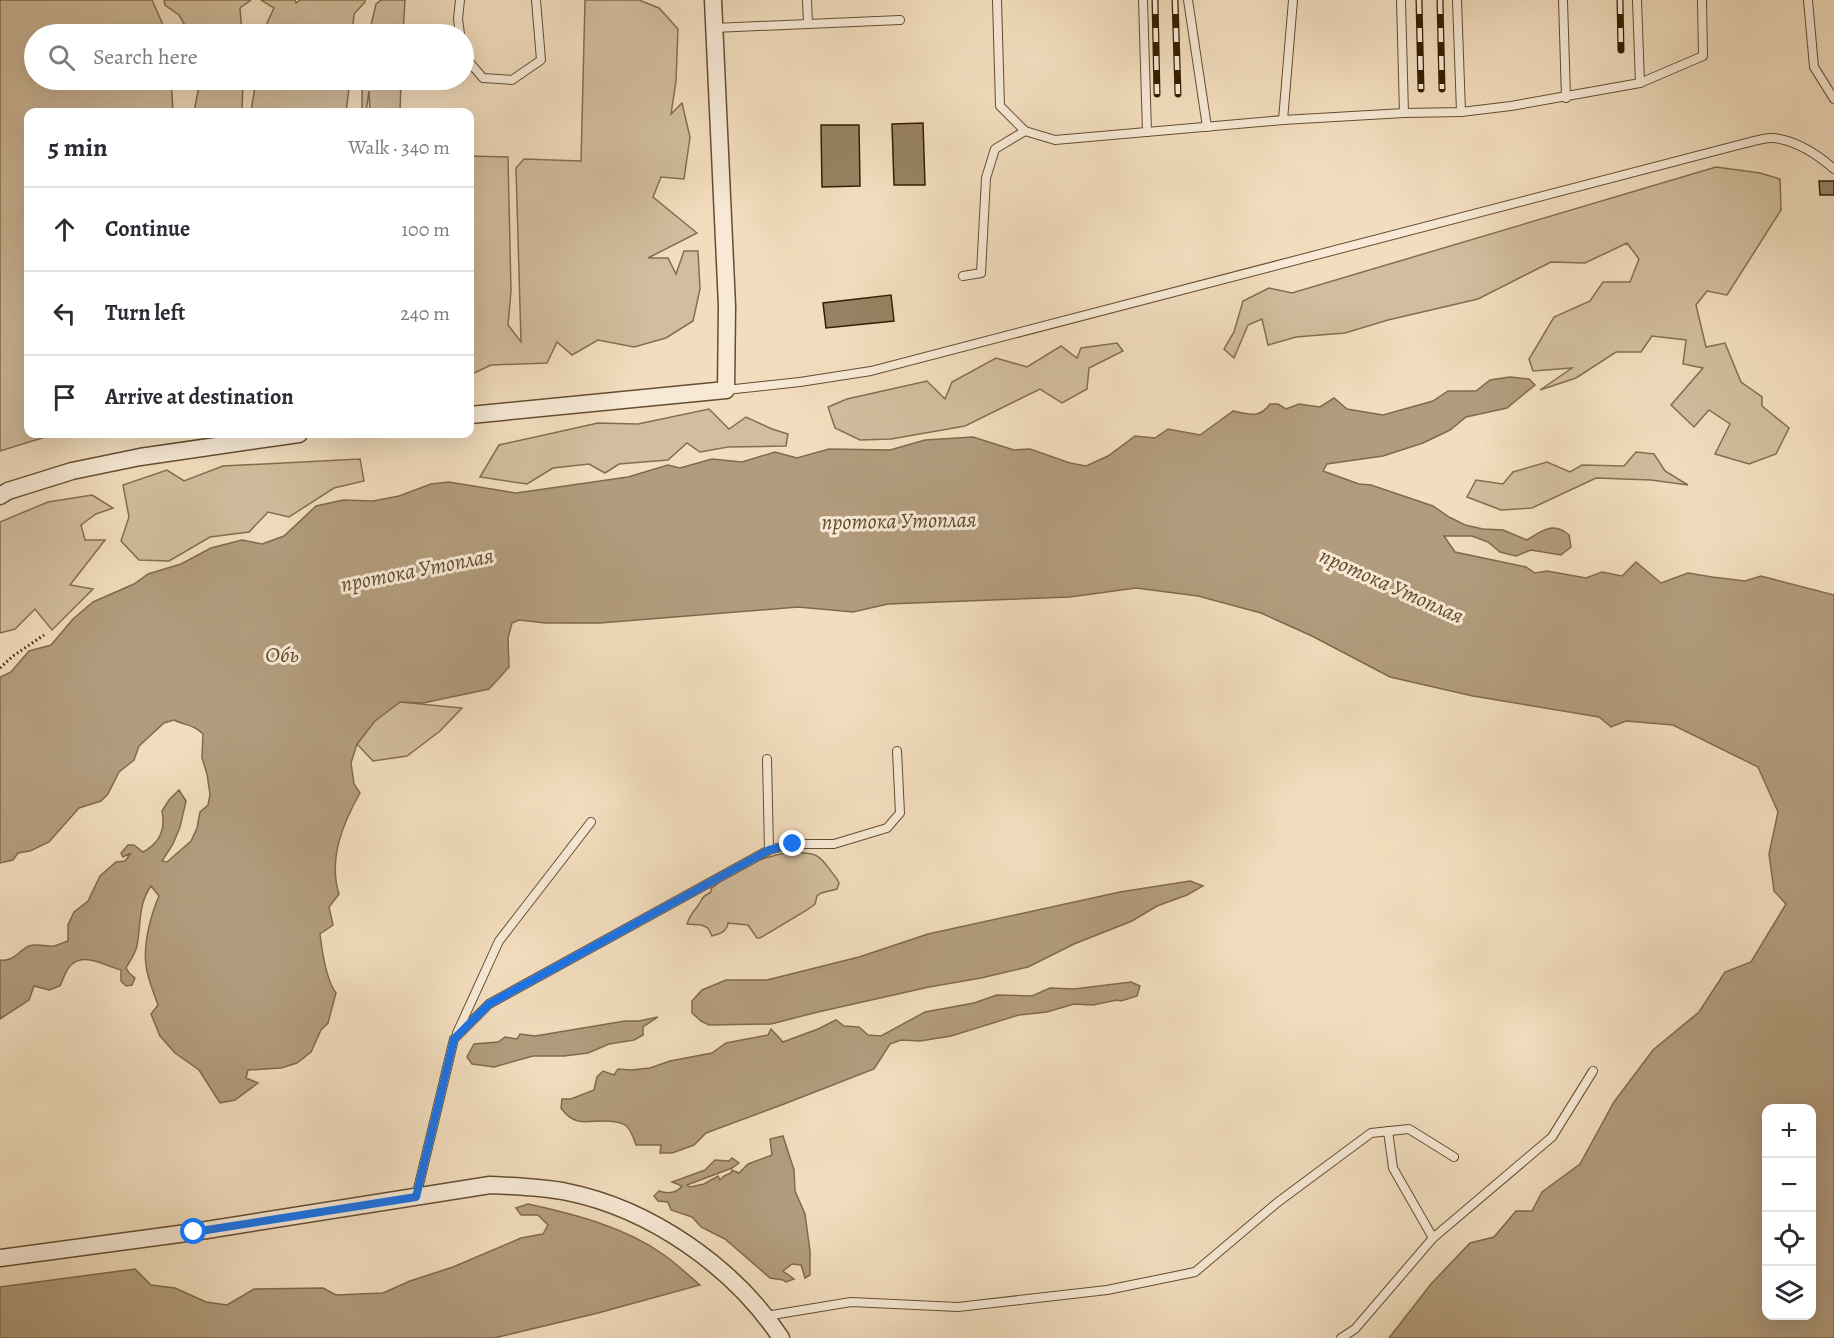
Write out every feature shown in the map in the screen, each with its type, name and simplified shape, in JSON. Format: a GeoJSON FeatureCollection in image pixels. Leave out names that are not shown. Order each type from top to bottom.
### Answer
{"type":"FeatureCollection","features":[{"type":"Feature","properties":{"kind":"street"},"geometry":{"type":"LineString","coordinates":[[474,415],[726,390],[727,306],[713,0]]}},
{"type":"Feature","properties":{"kind":"street"},"geometry":{"type":"LineString","coordinates":[[0,496],[8,491],[72,471],[140,457],[271,438]]}},
{"type":"Feature","properties":{"kind":"street"},"geometry":{"type":"LineString","coordinates":[[0,1258],[194,1232],[490,1185],[535,1187],[568,1192],[611,1204],[670,1232],[733,1280],[766,1316],[781,1338]]}},
{"type":"Feature","properties":{"kind":"lane"},"geometry":{"type":"LineString","coordinates":[[459,24],[460,0]]}},
{"type":"Feature","properties":{"kind":"lane"},"geometry":{"type":"LineString","coordinates":[[474,68],[483,78],[512,80],[541,60],[536,0]]}},
{"type":"Feature","properties":{"kind":"lane"},"geometry":{"type":"LineString","coordinates":[[807,0],[808,24]]}},
{"type":"Feature","properties":{"kind":"lane"},"geometry":{"type":"LineString","coordinates":[[997,0],[1000,106],[1025,131],[1054,140],[1283,120],[1461,112],[1566,98],[1640,83],[1703,56],[1702,0]]}},
{"type":"Feature","properties":{"kind":"lane"},"geometry":{"type":"LineString","coordinates":[[1143,0],[1147,132]]}},
{"type":"Feature","properties":{"kind":"lane"},"geometry":{"type":"LineString","coordinates":[[1188,0],[1207,127]]}},
{"type":"Feature","properties":{"kind":"lane"},"geometry":{"type":"LineString","coordinates":[[1283,120],[1293,0]]}},
{"type":"Feature","properties":{"kind":"lane"},"geometry":{"type":"LineString","coordinates":[[1401,0],[1404,113]]}},
{"type":"Feature","properties":{"kind":"lane"},"geometry":{"type":"LineString","coordinates":[[1457,0],[1461,112]]}},
{"type":"Feature","properties":{"kind":"lane"},"geometry":{"type":"LineString","coordinates":[[1563,0],[1566,98]]}},
{"type":"Feature","properties":{"kind":"lane"},"geometry":{"type":"LineString","coordinates":[[1638,0],[1640,83]]}},
{"type":"Feature","properties":{"kind":"lane"},"geometry":{"type":"LineString","coordinates":[[1808,0],[1814,67],[1834,99]]}},
{"type":"Feature","properties":{"kind":"lane"},"geometry":{"type":"LineString","coordinates":[[714,28],[900,20]]}},
{"type":"Feature","properties":{"kind":"lane"},"geometry":{"type":"LineString","coordinates":[[963,276],[981,273],[986,178],[995,149],[1025,131]]}},
{"type":"Feature","properties":{"kind":"lane"},"geometry":{"type":"LineString","coordinates":[[726,390],[871,371],[1746,143],[1773,138],[1796,143],[1818,155],[1834,169]]}},
{"type":"Feature","properties":{"kind":"lane"},"geometry":{"type":"LineString","coordinates":[[454,1039],[489,1004],[769,850],[793,844],[834,844],[887,828],[900,813],[897,752]]}},
{"type":"Feature","properties":{"kind":"lane"},"geometry":{"type":"LineString","coordinates":[[767,759],[769,850]]}},
{"type":"Feature","properties":{"kind":"lane"},"geometry":{"type":"LineString","coordinates":[[416,1197],[454,1039],[499,941],[591,822]]}},
{"type":"Feature","properties":{"kind":"lane"},"geometry":{"type":"LineString","coordinates":[[1341,1338],[1355,1329],[1433,1238],[1552,1137],[1593,1071]]}},
{"type":"Feature","properties":{"kind":"lane"},"geometry":{"type":"LineString","coordinates":[[766,1316],[851,1302],[958,1308],[1107,1290],[1196,1272],[1287,1195],[1371,1133],[1409,1129],[1454,1157]]}},
{"type":"Feature","properties":{"kind":"lane"},"geometry":{"type":"LineString","coordinates":[[1388,1131],[1393,1168],[1433,1238]]}},
{"type":"Feature","properties":{"kind":"path"},"geometry":{"type":"LineString","coordinates":[[0,668],[13,656],[44,635]]}},
{"type":"Feature","properties":{"kind":"shaded area"},"geometry":{"type":"Polygon","coordinates":[[[0,0],[152,0],[163,24],[24,24],[24,90],[172,90],[173,108],[24,108],[24,438],[42,438],[0,451],[0,0]]]}},
{"type":"Feature","properties":{"kind":"shaded area"},"geometry":{"type":"Polygon","coordinates":[[[164,0],[251,0],[240,8],[241,24],[184,24],[179,15],[165,5],[164,0]]]}},
{"type":"Feature","properties":{"kind":"shaded area"},"geometry":{"type":"Polygon","coordinates":[[[261,0],[295,0],[296,3],[300,0],[365,0],[354,14],[353,24],[267,24],[274,8],[261,0]]]}},
{"type":"Feature","properties":{"kind":"shaded area"},"geometry":{"type":"Polygon","coordinates":[[[381,0],[405,0],[404,24],[371,24],[376,4],[381,0]]]}},
{"type":"Feature","properties":{"kind":"shaded area"},"geometry":{"type":"Polygon","coordinates":[[[585,0],[639,0],[659,8],[678,29],[676,81],[671,114],[682,103],[690,137],[684,179],[661,177],[653,197],[697,233],[648,258],[668,258],[676,274],[684,251],[698,251],[700,289],[693,321],[666,338],[634,347],[598,340],[572,355],[557,342],[547,363],[491,365],[474,373],[474,156],[508,157],[511,291],[508,325],[521,342],[516,168],[524,159],[581,161],[585,0]]]}},
{"type":"Feature","properties":{"kind":"shaded area"},"geometry":{"type":"Polygon","coordinates":[[[198,90],[243,90],[242,108],[195,108],[198,90]]]}},
{"type":"Feature","properties":{"kind":"shaded area"},"geometry":{"type":"Polygon","coordinates":[[[254,90],[349,90],[346,108],[252,108],[254,90]]]}},
{"type":"Feature","properties":{"kind":"shaded area"},"geometry":{"type":"Polygon","coordinates":[[[362,90],[401,90],[400,108],[370,108],[369,91],[367,108],[362,108],[362,90]]]}},
{"type":"Feature","properties":{"kind":"shaded area"},"geometry":{"type":"Polygon","coordinates":[[[1716,167],[1760,173],[1780,179],[1781,210],[1727,295],[1707,291],[1696,305],[1706,347],[1725,343],[1741,382],[1762,397],[1762,406],[1789,428],[1776,454],[1749,464],[1715,454],[1730,424],[1709,410],[1694,427],[1671,405],[1703,368],[1683,364],[1686,340],[1652,336],[1641,352],[1616,352],[1576,378],[1540,390],[1572,368],[1533,371],[1529,359],[1554,317],[1590,301],[1603,282],[1630,282],[1639,259],[1627,243],[1585,263],[1551,262],[1478,299],[1388,320],[1345,333],[1296,337],[1268,345],[1262,319],[1248,325],[1234,358],[1224,349],[1234,332],[1243,301],[1269,288],[1292,293],[1716,167]]]}},
{"type":"Feature","properties":{"kind":"shaded area"},"geometry":{"type":"Polygon","coordinates":[[[1117,343],[1123,351],[1089,368],[1087,389],[1062,403],[1040,389],[965,426],[891,439],[860,440],[835,428],[828,407],[847,399],[927,381],[945,399],[952,382],[996,358],[1027,367],[1061,346],[1077,358],[1081,348],[1117,343]]]}},
{"type":"Feature","properties":{"kind":"shaded area"},"geometry":{"type":"Polygon","coordinates":[[[709,409],[729,429],[746,417],[788,434],[786,446],[728,447],[700,452],[687,443],[668,460],[619,464],[605,473],[589,464],[553,468],[527,484],[480,477],[499,445],[598,423],[638,424],[709,409]]]}},
{"type":"Feature","properties":{"kind":"shaded area"},"geometry":{"type":"Polygon","coordinates":[[[1636,452],[1654,454],[1665,471],[1688,485],[1651,480],[1596,478],[1532,508],[1501,510],[1467,497],[1476,480],[1503,484],[1513,472],[1547,462],[1570,472],[1582,465],[1624,466],[1636,452]]]}},
{"type":"Feature","properties":{"kind":"shaded area"},"geometry":{"type":"Polygon","coordinates":[[[360,459],[364,481],[334,488],[289,517],[268,512],[249,532],[210,537],[169,561],[139,560],[121,541],[129,517],[123,485],[167,470],[184,481],[223,466],[360,459]]]}},
{"type":"Feature","properties":{"kind":"shaded area"},"geometry":{"type":"Polygon","coordinates":[[[92,495],[113,508],[96,514],[81,525],[85,540],[105,540],[70,585],[93,589],[52,630],[35,609],[15,629],[0,633],[0,522],[48,502],[92,495]]]}},
{"type":"Feature","properties":{"kind":"shaded area"},"geometry":{"type":"Polygon","coordinates":[[[400,702],[462,708],[440,731],[407,756],[373,761],[357,744],[374,721],[400,702]]]}},
{"type":"Feature","properties":{"kind":"shaded area"},"geometry":{"type":"Polygon","coordinates":[[[791,852],[809,853],[819,857],[837,879],[839,883],[837,889],[821,893],[817,896],[815,904],[807,910],[760,938],[757,938],[748,925],[728,923],[724,931],[712,936],[708,928],[702,925],[687,924],[703,897],[732,872],[756,861],[791,852]]]}},
{"type":"Feature","properties":{"kind":"water","name":"Обь"},"geometry":{"type":"Polygon","coordinates":[[[1510,377],[1529,379],[1535,385],[1507,408],[1466,417],[1450,430],[1423,443],[1383,456],[1327,464],[1323,471],[1433,506],[1465,525],[1503,530],[1527,540],[1553,528],[1569,535],[1571,547],[1561,555],[1531,550],[1516,556],[1500,552],[1488,542],[1472,536],[1444,536],[1455,552],[1526,567],[1535,573],[1547,571],[1586,578],[1602,572],[1622,576],[1636,562],[1661,583],[1688,573],[1745,581],[1761,576],[1834,595],[1834,1338],[1389,1338],[1431,1284],[1470,1243],[1494,1237],[1516,1211],[1532,1211],[1542,1192],[1580,1164],[1614,1102],[1653,1050],[1699,1012],[1725,972],[1751,962],[1786,904],[1774,891],[1769,854],[1778,812],[1758,767],[1673,725],[1626,721],[1611,727],[1599,717],[1473,696],[1390,677],[1312,636],[1261,613],[1198,596],[1136,588],[1070,597],[888,604],[853,612],[798,607],[600,623],[545,623],[519,620],[512,623],[508,638],[509,667],[489,689],[423,703],[400,702],[375,721],[357,744],[351,763],[354,784],[360,793],[343,829],[336,855],[336,881],[339,894],[329,907],[333,925],[320,934],[327,973],[336,993],[328,1023],[321,1030],[311,1052],[297,1063],[281,1068],[248,1070],[246,1078],[258,1083],[235,1100],[220,1103],[199,1070],[175,1053],[160,1036],[151,1014],[158,1005],[148,975],[145,957],[148,930],[159,896],[151,886],[142,907],[136,949],[126,968],[135,978],[132,985],[126,986],[121,981],[121,970],[95,961],[77,961],[69,967],[60,986],[49,990],[34,986],[29,1000],[0,1019],[0,960],[12,958],[29,946],[54,946],[68,941],[68,925],[74,912],[88,901],[100,876],[116,862],[125,861],[131,853],[123,857],[121,853],[128,845],[134,845],[143,852],[158,840],[163,824],[162,811],[179,790],[186,801],[180,827],[162,861],[167,862],[191,841],[197,828],[200,812],[208,805],[210,795],[202,758],[203,734],[193,727],[174,720],[164,723],[139,746],[134,760],[119,772],[108,794],[101,801],[79,808],[49,842],[30,851],[18,853],[13,860],[0,863],[0,677],[11,672],[29,651],[51,645],[73,619],[93,602],[134,584],[148,574],[181,564],[211,548],[242,540],[262,544],[284,536],[316,506],[343,500],[373,501],[399,496],[431,484],[449,482],[516,493],[628,477],[668,465],[680,468],[712,459],[742,462],[775,452],[797,458],[829,449],[890,450],[925,440],[973,437],[1014,450],[1030,449],[1086,466],[1108,456],[1135,436],[1155,438],[1168,429],[1200,435],[1233,411],[1258,414],[1270,404],[1278,404],[1286,409],[1299,404],[1320,407],[1334,398],[1347,409],[1383,415],[1433,401],[1448,391],[1476,391],[1490,380],[1510,377]]]}},
{"type":"Feature","properties":{"kind":"water"},"geometry":{"type":"Polygon","coordinates":[[[1190,881],[1203,886],[1187,895],[1157,906],[1132,921],[1074,944],[1028,967],[929,987],[771,1024],[709,1025],[692,1013],[692,1001],[702,990],[726,980],[767,980],[859,957],[928,934],[1120,892],[1190,881]]]}},
{"type":"Feature","properties":{"kind":"water"},"geometry":{"type":"Polygon","coordinates":[[[1131,982],[1140,986],[1137,996],[1121,1001],[1093,1005],[1074,1004],[1047,1012],[1019,1015],[951,1036],[920,1041],[901,1040],[890,1044],[874,1069],[706,1133],[694,1145],[672,1153],[660,1153],[661,1145],[636,1145],[631,1132],[623,1124],[608,1121],[580,1121],[567,1115],[561,1108],[562,1099],[571,1099],[594,1090],[597,1077],[603,1071],[614,1075],[618,1069],[650,1068],[670,1061],[712,1053],[726,1043],[768,1035],[771,1029],[783,1042],[836,1020],[844,1026],[859,1027],[868,1035],[881,1036],[925,1012],[974,1003],[997,995],[1032,996],[1050,988],[1074,989],[1131,982]]]}},
{"type":"Feature","properties":{"kind":"water"},"geometry":{"type":"Polygon","coordinates":[[[658,1017],[643,1027],[643,1035],[634,1040],[609,1044],[588,1053],[533,1056],[494,1067],[472,1064],[467,1057],[474,1044],[498,1042],[505,1037],[517,1039],[520,1034],[535,1036],[658,1017]]]}},
{"type":"Feature","properties":{"kind":"water"},"geometry":{"type":"Polygon","coordinates":[[[783,1136],[794,1170],[795,1191],[805,1214],[810,1251],[810,1275],[805,1278],[801,1265],[792,1264],[783,1271],[794,1279],[786,1282],[770,1278],[725,1239],[701,1227],[692,1217],[671,1210],[668,1202],[658,1201],[654,1196],[659,1191],[669,1193],[678,1190],[682,1186],[672,1182],[705,1170],[715,1160],[729,1161],[732,1158],[739,1163],[732,1168],[687,1185],[690,1187],[704,1184],[718,1176],[720,1180],[732,1170],[739,1173],[748,1164],[772,1155],[770,1139],[783,1136]]]}},
{"type":"Feature","properties":{"kind":"water"},"geometry":{"type":"Polygon","coordinates":[[[528,1204],[581,1217],[633,1237],[664,1255],[700,1285],[494,1338],[0,1338],[0,1287],[135,1269],[151,1285],[175,1288],[206,1302],[227,1305],[254,1289],[323,1288],[336,1295],[383,1293],[521,1238],[543,1234],[548,1225],[538,1215],[521,1215],[516,1208],[528,1204]]]}},
{"type":"Feature","properties":{"kind":"building"},"geometry":{"type":"Polygon","coordinates":[[[923,123],[925,185],[894,185],[892,124],[923,123]]]}},
{"type":"Feature","properties":{"kind":"building"},"geometry":{"type":"Polygon","coordinates":[[[821,125],[859,125],[860,186],[822,187],[821,125]]]}},
{"type":"Feature","properties":{"kind":"building"},"geometry":{"type":"Polygon","coordinates":[[[1819,181],[1834,181],[1834,195],[1820,195],[1819,181]]]}},
{"type":"Feature","properties":{"kind":"building"},"geometry":{"type":"Polygon","coordinates":[[[891,295],[894,321],[826,328],[823,303],[891,295]]]}},
{"type":"Feature","properties":{"kind":"railway"},"geometry":{"type":"LineString","coordinates":[[1155,0],[1157,94]]}},
{"type":"Feature","properties":{"kind":"railway"},"geometry":{"type":"LineString","coordinates":[[1175,0],[1178,94]]}},
{"type":"Feature","properties":{"kind":"railway"},"geometry":{"type":"LineString","coordinates":[[1419,0],[1421,89]]}},
{"type":"Feature","properties":{"kind":"railway"},"geometry":{"type":"LineString","coordinates":[[1440,0],[1442,89]]}},
{"type":"Feature","properties":{"kind":"railway"},"geometry":{"type":"LineString","coordinates":[[1620,0],[1621,50]]}},
{"type":"Feature","properties":{"kind":"route"},"geometry":{"type":"LineString","coordinates":[[194,1232],[416,1197],[454,1039],[489,1004],[769,850],[793,844]]}},
{"type":"Feature","properties":{"kind":"water label","name":"протока Утоплая"},"geometry":{"type":"Point","coordinates":[899,520]}},
{"type":"Feature","properties":{"kind":"water label","name":"протока Утоплая"},"geometry":{"type":"Point","coordinates":[417,569]}},
{"type":"Feature","properties":{"kind":"water label","name":"протока Утоплая"},"geometry":{"type":"Point","coordinates":[1392,585]}}]}
